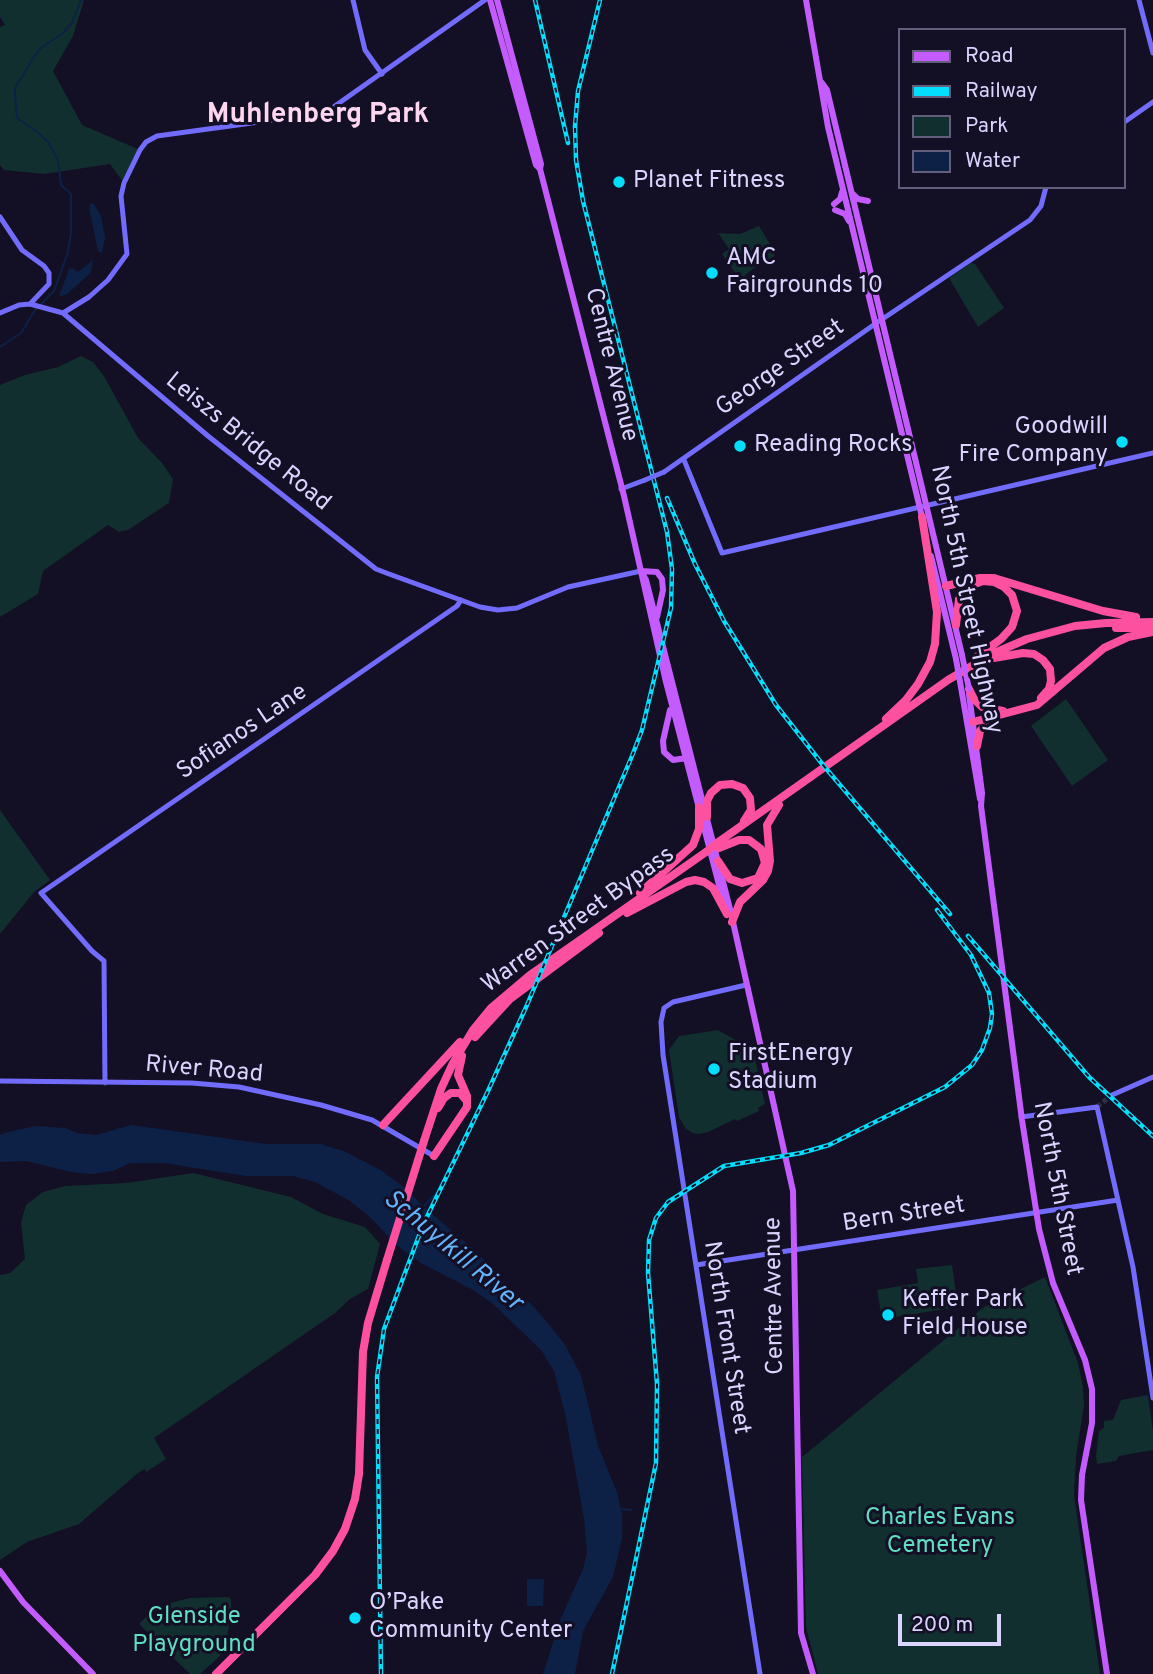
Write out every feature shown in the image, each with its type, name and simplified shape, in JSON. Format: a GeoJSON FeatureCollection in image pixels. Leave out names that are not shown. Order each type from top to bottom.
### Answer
{"type":"FeatureCollection","features":[{"type":"Feature","properties":{"kind":"highway"},"geometry":{"type":"LineString","coordinates":[[846,753],[906,700],[922,679],[930,662],[937,619],[922,517]]}},
{"type":"Feature","properties":{"kind":"highway"},"geometry":{"type":"LineString","coordinates":[[943,588],[983,578],[998,578],[1103,611],[1153,621]]}},
{"type":"Feature","properties":{"kind":"highway"},"geometry":{"type":"LineString","coordinates":[[948,680],[1007,633],[1016,617],[1015,600],[1000,584],[989,581],[975,584],[959,599],[956,625]]}},
{"type":"Feature","properties":{"kind":"highway","name":"Warren Street Bypass"},"geometry":{"type":"LineString","coordinates":[[718,846],[948,680],[992,654],[1045,633],[1096,624],[1153,621]]}},
{"type":"Feature","properties":{"kind":"highway","name":"Warren Street Bypass"},"geometry":{"type":"LineString","coordinates":[[216,1674],[316,1575],[333,1551],[347,1523],[359,1474],[363,1352],[368,1323],[438,1108],[448,1082],[477,1033],[503,1006],[602,928],[951,684],[994,659],[1028,644],[1106,628],[1153,630]]}},
{"type":"Feature","properties":{"kind":"highway"},"geometry":{"type":"LineString","coordinates":[[971,721],[1041,704],[1104,648],[1153,630]]}},
{"type":"Feature","properties":{"kind":"highway"},"geometry":{"type":"LineString","coordinates":[[971,721],[1041,699],[1049,688],[1051,673],[1043,660],[1031,653],[1015,653],[994,659]]}},
{"type":"Feature","properties":{"kind":"highway"},"geometry":{"type":"LineString","coordinates":[[965,691],[982,707],[1003,710]]}},
{"type":"Feature","properties":{"kind":"highway"},"geometry":{"type":"LineString","coordinates":[[977,746],[982,728],[994,717]]}},
{"type":"Feature","properties":{"kind":"highway"},"geometry":{"type":"LineString","coordinates":[[706,817],[708,799],[713,791],[723,785],[737,785],[748,794],[751,805],[748,816],[737,830]]}},
{"type":"Feature","properties":{"kind":"highway"},"geometry":{"type":"LineString","coordinates":[[627,910],[695,880],[713,888],[729,918],[768,871],[770,860],[767,825],[779,806]]}},
{"type":"Feature","properties":{"kind":"highway"},"geometry":{"type":"LineString","coordinates":[[627,910],[693,845],[699,829],[699,807]]}},
{"type":"Feature","properties":{"kind":"highway"},"geometry":{"type":"LineString","coordinates":[[718,846],[737,840],[749,840],[761,849],[765,863],[758,878],[742,883],[730,879],[718,861]]}},
{"type":"Feature","properties":{"kind":"highway","name":"Warren Street Bypass"},"geometry":{"type":"LineString","coordinates":[[426,1142],[437,1098],[457,1054],[479,1023],[521,981],[602,928]]}},
{"type":"Feature","properties":{"kind":"highway"},"geometry":{"type":"LineString","coordinates":[[383,1125],[479,1023]]}},
{"type":"Feature","properties":{"kind":"highway"},"geometry":{"type":"LineString","coordinates":[[434,1156],[467,1107],[467,1096],[458,1075],[462,1056]]}},
{"type":"Feature","properties":{"kind":"highway"},"geometry":{"type":"LineString","coordinates":[[383,1125],[432,1077],[439,1084],[437,1098]]}},
{"type":"Feature","properties":{"kind":"highway"},"geometry":{"type":"LineString","coordinates":[[434,1156],[464,1109],[464,1098],[460,1093],[451,1093],[438,1108]]}},
{"type":"Feature","properties":{"kind":"highway","name":"Warren Street Bypass"},"geometry":{"type":"LineString","coordinates":[[222,1674],[318,1577],[337,1553],[349,1530],[359,1500],[363,1475],[367,1353],[389,1261]]}},
{"type":"Feature","properties":{"kind":"main road","name":"Centre Avenue"},"geometry":{"type":"LineString","coordinates":[[487,0],[536,165],[540,169]]}},
{"type":"Feature","properties":{"kind":"main road","name":"Centre Avenue"},"geometry":{"type":"LineString","coordinates":[[497,0],[541,164],[540,169],[621,489],[671,701],[718,861],[729,918]]}},
{"type":"Feature","properties":{"kind":"main road","name":"North 5th Street Highway"},"geometry":{"type":"LineString","coordinates":[[806,0],[822,82],[821,91],[943,588],[977,746],[981,801],[1011,1038]]}},
{"type":"Feature","properties":{"kind":"main road","name":"North 5th Street Highway"},"geometry":{"type":"LineString","coordinates":[[822,82],[827,90],[851,192],[878,322]]}},
{"type":"Feature","properties":{"kind":"main road"},"geometry":{"type":"LineString","coordinates":[[843,186],[841,199],[834,207],[845,214],[852,226]]}},
{"type":"Feature","properties":{"kind":"main road"},"geometry":{"type":"LineString","coordinates":[[851,192],[865,202],[857,208],[857,218]]}},
{"type":"Feature","properties":{"kind":"main road","name":"North 5th Street Highway"},"geometry":{"type":"LineString","coordinates":[[922,506],[922,517],[956,625],[959,657]]}},
{"type":"Feature","properties":{"kind":"main road","name":"Centre Avenue"},"geometry":{"type":"LineString","coordinates":[[641,571],[646,580],[658,626],[699,807],[746,985],[793,1191],[801,1633],[813,1674]]}},
{"type":"Feature","properties":{"kind":"main road"},"geometry":{"type":"LineString","coordinates":[[641,571],[657,572],[663,582],[657,611],[658,626]]}},
{"type":"Feature","properties":{"kind":"main road"},"geometry":{"type":"LineString","coordinates":[[671,701],[663,750],[671,759],[688,757]]}},
{"type":"Feature","properties":{"kind":"main road","name":"North 5th Street Highway"},"geometry":{"type":"LineString","coordinates":[[971,721],[977,793],[981,801]]}},
{"type":"Feature","properties":{"kind":"main road","name":"North 5th Street"},"geometry":{"type":"LineString","coordinates":[[1011,1038],[1037,1213],[1053,1283],[1091,1383],[1092,1423],[1082,1475],[1081,1500],[1107,1674]]}},
{"type":"Feature","properties":{"kind":"main road"},"geometry":{"type":"LineString","coordinates":[[0,1571],[23,1602],[88,1672]]}},
{"type":"Feature","properties":{"kind":"street"},"geometry":{"type":"LineString","coordinates":[[353,0],[365,50],[382,74]]}},
{"type":"Feature","properties":{"kind":"street"},"geometry":{"type":"LineString","coordinates":[[62,313],[89,297],[108,280],[127,254],[121,196],[139,150],[146,142],[157,136],[325,113],[487,0]]}},
{"type":"Feature","properties":{"kind":"street"},"geometry":{"type":"LineString","coordinates":[[1139,0],[1153,53]]}},
{"type":"Feature","properties":{"kind":"street"},"geometry":{"type":"LineString","coordinates":[[1125,121],[1153,102]]}},
{"type":"Feature","properties":{"kind":"street","name":"George Street"},"geometry":{"type":"LineString","coordinates":[[621,489],[664,472],[684,460],[878,322],[1030,220],[1041,206],[1045,189]]}},
{"type":"Feature","properties":{"kind":"street"},"geometry":{"type":"LineString","coordinates":[[0,217],[22,250],[44,266],[49,284],[30,304],[19,305],[0,313]]}},
{"type":"Feature","properties":{"kind":"street","name":"Leiszs Bridge Road"},"geometry":{"type":"LineString","coordinates":[[30,304],[62,313],[155,393],[376,569],[480,607],[498,610],[511,609],[568,587],[641,571]]}},
{"type":"Feature","properties":{"kind":"street"},"geometry":{"type":"LineString","coordinates":[[684,460],[722,553],[1153,453]]}},
{"type":"Feature","properties":{"kind":"street","name":"Sofianos Lane"},"geometry":{"type":"LineString","coordinates":[[105,1083],[104,961],[41,893],[447,613],[461,600]]}},
{"type":"Feature","properties":{"kind":"street","name":"North Front Street"},"geometry":{"type":"LineString","coordinates":[[746,985],[673,1002],[664,1008],[660,1018],[663,1055],[760,1674]]}},
{"type":"Feature","properties":{"kind":"street"},"geometry":{"type":"LineString","coordinates":[[1112,1095],[1153,1077]]}},
{"type":"Feature","properties":{"kind":"street","name":"River Road"},"geometry":{"type":"LineString","coordinates":[[0,1081],[192,1083],[239,1087],[333,1108],[383,1125],[434,1156]]}},
{"type":"Feature","properties":{"kind":"street"},"geometry":{"type":"LineString","coordinates":[[1021,1117],[1097,1107],[1135,1277],[1153,1398]]}},
{"type":"Feature","properties":{"kind":"street","name":"Bern Street"},"geometry":{"type":"LineString","coordinates":[[696,1265],[1118,1200]]}},
{"type":"Feature","properties":{"kind":"green space"},"geometry":{"type":"Polygon","coordinates":[[[0,0],[84,0],[73,36],[53,71],[82,125],[140,150],[124,183],[110,164],[44,174],[4,170],[0,165],[0,27],[5,25],[0,17],[0,0]]]}},
{"type":"Feature","properties":{"kind":"green space"},"geometry":{"type":"Polygon","coordinates":[[[759,226],[775,252],[774,257],[761,262],[740,280],[722,254],[729,249],[718,233],[740,234],[759,226]]]}},
{"type":"Feature","properties":{"kind":"green space"},"geometry":{"type":"Polygon","coordinates":[[[971,263],[975,264],[1004,308],[978,327],[949,278],[971,263]]]}},
{"type":"Feature","properties":{"kind":"green space"},"geometry":{"type":"Polygon","coordinates":[[[81,356],[93,362],[104,376],[138,438],[173,479],[169,503],[128,530],[119,532],[108,525],[43,571],[38,594],[0,617],[0,385],[25,375],[58,367],[81,356]]]}},
{"type":"Feature","properties":{"kind":"green space"},"geometry":{"type":"Polygon","coordinates":[[[1066,699],[1108,760],[1072,786],[1031,726],[1066,699]]]}},
{"type":"Feature","properties":{"kind":"green space"},"geometry":{"type":"Polygon","coordinates":[[[0,810],[50,880],[34,892],[0,934],[0,810]]]}},
{"type":"Feature","properties":{"kind":"green space","name":"FirstEnergy Stadium"},"geometry":{"type":"Polygon","coordinates":[[[718,1030],[753,1050],[765,1104],[758,1108],[759,1111],[737,1121],[735,1119],[708,1132],[693,1133],[686,1129],[679,1117],[669,1050],[679,1036],[718,1030]]]}},
{"type":"Feature","properties":{"kind":"green space"},"geometry":{"type":"Polygon","coordinates":[[[193,1173],[291,1197],[323,1214],[365,1227],[380,1244],[368,1289],[154,1438],[166,1459],[146,1472],[145,1469],[138,1473],[79,1524],[27,1542],[0,1560],[0,1275],[10,1273],[25,1259],[21,1222],[26,1205],[43,1192],[65,1186],[126,1183],[193,1173]]]}},
{"type":"Feature","properties":{"kind":"green space"},"geometry":{"type":"Polygon","coordinates":[[[952,1265],[958,1307],[882,1319],[877,1290],[918,1283],[916,1269],[952,1265]]]}},
{"type":"Feature","properties":{"kind":"green space","name":"Charles Evans Cemetery"},"geometry":{"type":"Polygon","coordinates":[[[1045,1277],[1078,1363],[1083,1387],[1084,1405],[1076,1456],[1074,1495],[1100,1674],[818,1674],[806,1627],[802,1457],[984,1307],[1045,1277]]]}},
{"type":"Feature","properties":{"kind":"green space"},"geometry":{"type":"Polygon","coordinates":[[[1148,1395],[1153,1450],[1119,1456],[1116,1461],[1097,1464],[1099,1431],[1104,1428],[1104,1421],[1113,1420],[1121,1400],[1148,1395]]]}},
{"type":"Feature","properties":{"kind":"green space","name":"Glenside Playground"},"geometry":{"type":"Polygon","coordinates":[[[229,1597],[231,1611],[227,1638],[220,1656],[200,1674],[190,1674],[139,1624],[149,1614],[170,1603],[190,1598],[229,1597]]]}},
{"type":"Feature","properties":{"kind":"water"},"geometry":{"type":"Polygon","coordinates":[[[90,203],[94,204],[101,216],[105,238],[102,253],[98,251],[90,203]]]}},
{"type":"Feature","properties":{"kind":"water"},"geometry":{"type":"Polygon","coordinates":[[[93,260],[91,272],[66,295],[59,296],[69,269],[78,272],[93,260]]]}},
{"type":"Feature","properties":{"kind":"water","name":"Schuylkill River"},"geometry":{"type":"Polygon","coordinates":[[[131,1125],[266,1144],[321,1144],[346,1152],[382,1171],[405,1188],[478,1253],[505,1284],[530,1303],[547,1322],[565,1345],[581,1375],[598,1446],[617,1492],[622,1515],[622,1538],[613,1577],[583,1631],[575,1674],[543,1674],[561,1618],[583,1569],[587,1553],[584,1519],[566,1418],[554,1371],[541,1350],[493,1304],[475,1291],[421,1263],[395,1244],[372,1219],[350,1201],[315,1182],[293,1176],[246,1176],[164,1163],[130,1163],[113,1171],[91,1174],[26,1161],[0,1162],[0,1135],[5,1133],[35,1126],[65,1128],[77,1133],[96,1135],[131,1125]]]}},
{"type":"Feature","properties":{"kind":"water"},"geometry":{"type":"Polygon","coordinates":[[[527,1579],[544,1579],[543,1606],[527,1606],[527,1579]]]}},
{"type":"Feature","properties":{"kind":"waterway"},"geometry":{"type":"LineString","coordinates":[[0,347],[21,333],[35,310],[54,291],[68,252],[71,194],[61,185],[58,160],[48,142],[17,118],[15,88],[41,48],[63,33],[72,23],[81,0]]}},
{"type":"Feature","properties":{"kind":"waterway","name":"Schuylkill River"},"geometry":{"type":"LineString","coordinates":[[423,1207],[439,1190]]}},
{"type":"Feature","properties":{"kind":"waterway"},"geometry":{"type":"LineString","coordinates":[[622,1509],[631,1510]]}},
{"type":"Feature","properties":{"kind":"tunnel"},"geometry":{"type":"LineString","coordinates":[[1097,1107],[1112,1095]]}},
{"type":"Feature","properties":{"kind":"railway"},"geometry":{"type":"LineString","coordinates":[[535,0],[568,143]]}},
{"type":"Feature","properties":{"kind":"railway"},"geometry":{"type":"LineString","coordinates":[[381,1674],[377,1377],[384,1329],[423,1225],[527,1005],[632,756],[642,730],[671,608],[672,569],[667,532],[583,201],[576,160],[578,91],[600,0]]}},
{"type":"Feature","properties":{"kind":"railway"},"geometry":{"type":"LineString","coordinates":[[667,498],[695,564],[724,621],[776,705],[823,765],[950,914]]}},
{"type":"Feature","properties":{"kind":"railway"},"geometry":{"type":"LineString","coordinates":[[612,1674],[656,1463],[657,1384],[648,1273],[649,1240],[656,1218],[668,1202],[724,1166],[801,1153],[829,1145],[945,1087],[972,1065],[982,1050],[990,1028],[992,1014],[989,993],[971,955],[937,910]]}},
{"type":"Feature","properties":{"kind":"railway"},"geometry":{"type":"LineString","coordinates":[[968,936],[1089,1077],[1153,1136]]}},
{"type":"Feature","properties":{"kind":"place","name":"Planet Fitness"},"geometry":{"type":"Point","coordinates":[619,182]}},
{"type":"Feature","properties":{"kind":"place","name":"AMC Fairgrounds 10"},"geometry":{"type":"Point","coordinates":[712,273]}},
{"type":"Feature","properties":{"kind":"place","name":"Goodwill Fire Company"},"geometry":{"type":"Point","coordinates":[1122,442]}},
{"type":"Feature","properties":{"kind":"place","name":"Reading Rocks"},"geometry":{"type":"Point","coordinates":[740,446]}},
{"type":"Feature","properties":{"kind":"place","name":"FirstEnergy Stadium"},"geometry":{"type":"Point","coordinates":[714,1069]}},
{"type":"Feature","properties":{"kind":"place","name":"Keffer Park Field House"},"geometry":{"type":"Point","coordinates":[888,1315]}},
{"type":"Feature","properties":{"kind":"place","name":"O’Pake Community Center"},"geometry":{"type":"Point","coordinates":[355,1618]}},
{"type":"Feature","properties":{"kind":"district","name":"Muhlenberg Park"},"geometry":{"type":"Point","coordinates":[318,116]}}]}
